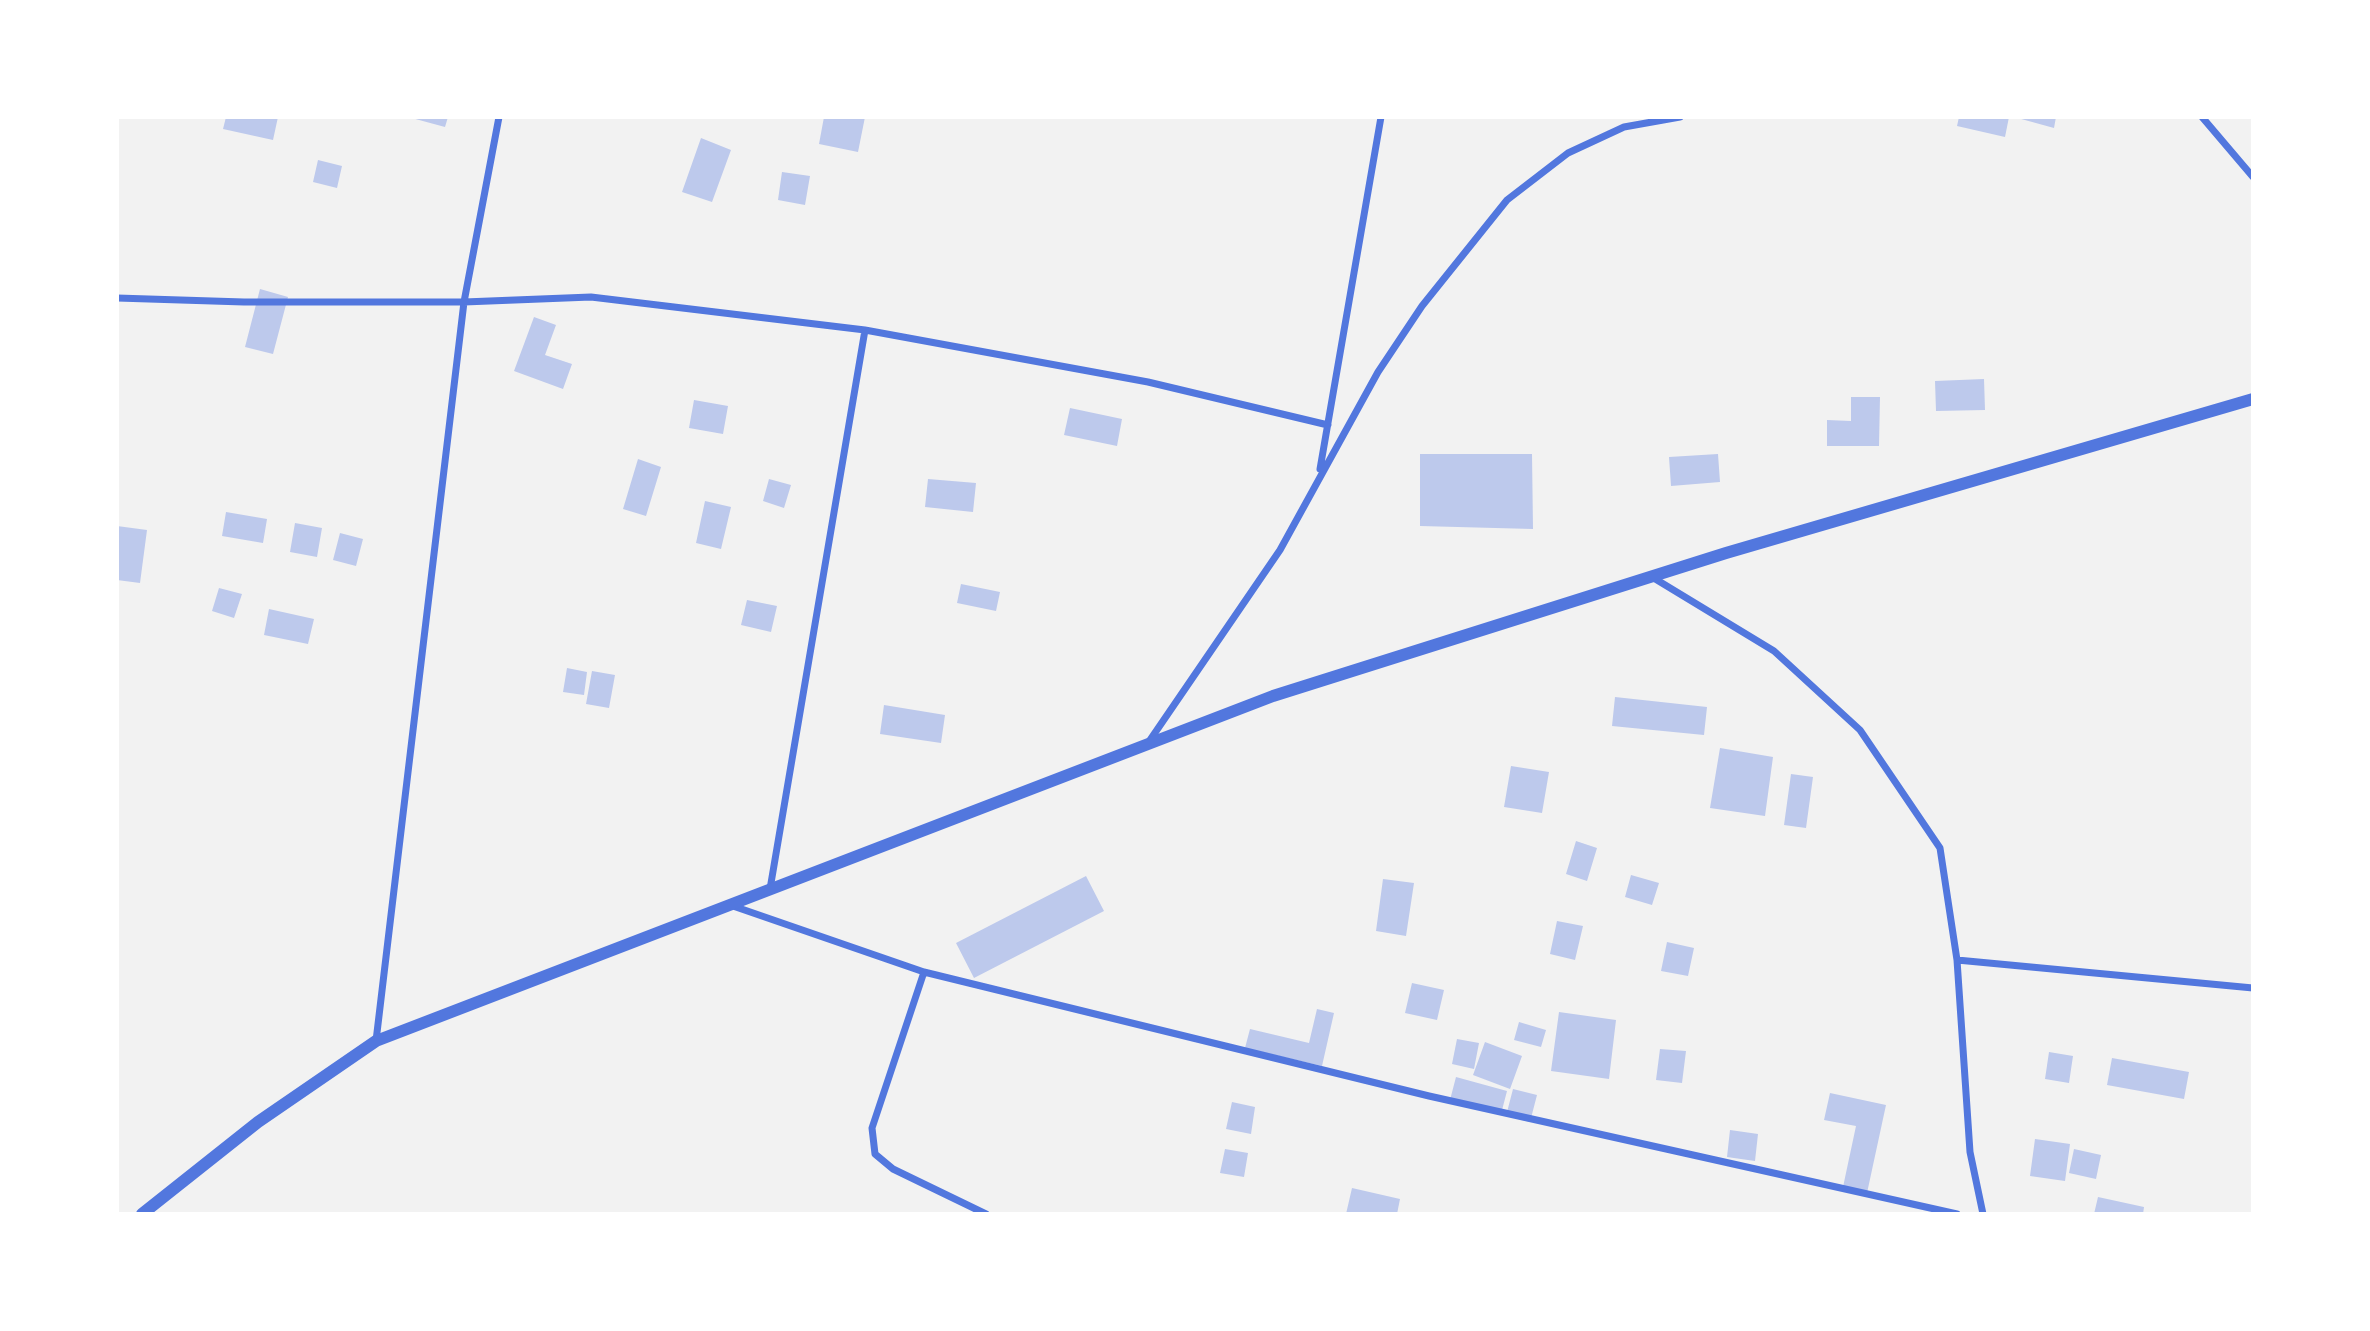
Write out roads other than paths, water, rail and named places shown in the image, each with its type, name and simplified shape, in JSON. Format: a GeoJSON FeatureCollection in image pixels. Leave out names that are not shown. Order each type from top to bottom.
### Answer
{"type":"FeatureCollection","features":[{"type":"Feature","properties":{"kind":"street"},"geometry":{"type":"LineString","coordinates":[[376,1041],[464,302],[499,117]]}},
{"type":"Feature","properties":{"kind":"street"},"geometry":{"type":"LineString","coordinates":[[1319,477],[1381,117]]}},
{"type":"Feature","properties":{"kind":"street"},"geometry":{"type":"LineString","coordinates":[[1147,744],[1280,550],[1378,372],[1422,306],[1507,200],[1568,153],[1625,127],[1680,117]]}},
{"type":"Feature","properties":{"kind":"street"},"geometry":{"type":"LineString","coordinates":[[2202,117],[2253,177]]}},
{"type":"Feature","properties":{"kind":"street"},"geometry":{"type":"LineString","coordinates":[[117,298],[244,302],[464,302],[591,297],[864,330],[1147,382],[1328,425]]}},
{"type":"Feature","properties":{"kind":"street"},"geometry":{"type":"LineString","coordinates":[[770,889],[864,330]]}},
{"type":"Feature","properties":{"kind":"street"},"geometry":{"type":"LineString","coordinates":[[142,1214],[258,1122],[376,1041],[1273,696],[1652,577],[2253,399]]}},
{"type":"Feature","properties":{"kind":"street"},"geometry":{"type":"LineString","coordinates":[[1652,577],[1774,651],[1860,730],[1940,848],[1957,960],[1970,1152],[1983,1214]]}},
{"type":"Feature","properties":{"kind":"street"},"geometry":{"type":"LineString","coordinates":[[730,905],[924,972],[1429,1096],[1957,1214]]}},
{"type":"Feature","properties":{"kind":"street"},"geometry":{"type":"LineString","coordinates":[[1957,960],[2253,988]]}},
{"type":"Feature","properties":{"kind":"street"},"geometry":{"type":"LineString","coordinates":[[924,972],[872,1128],[875,1154],[893,1169],[986,1214]]}}]}
